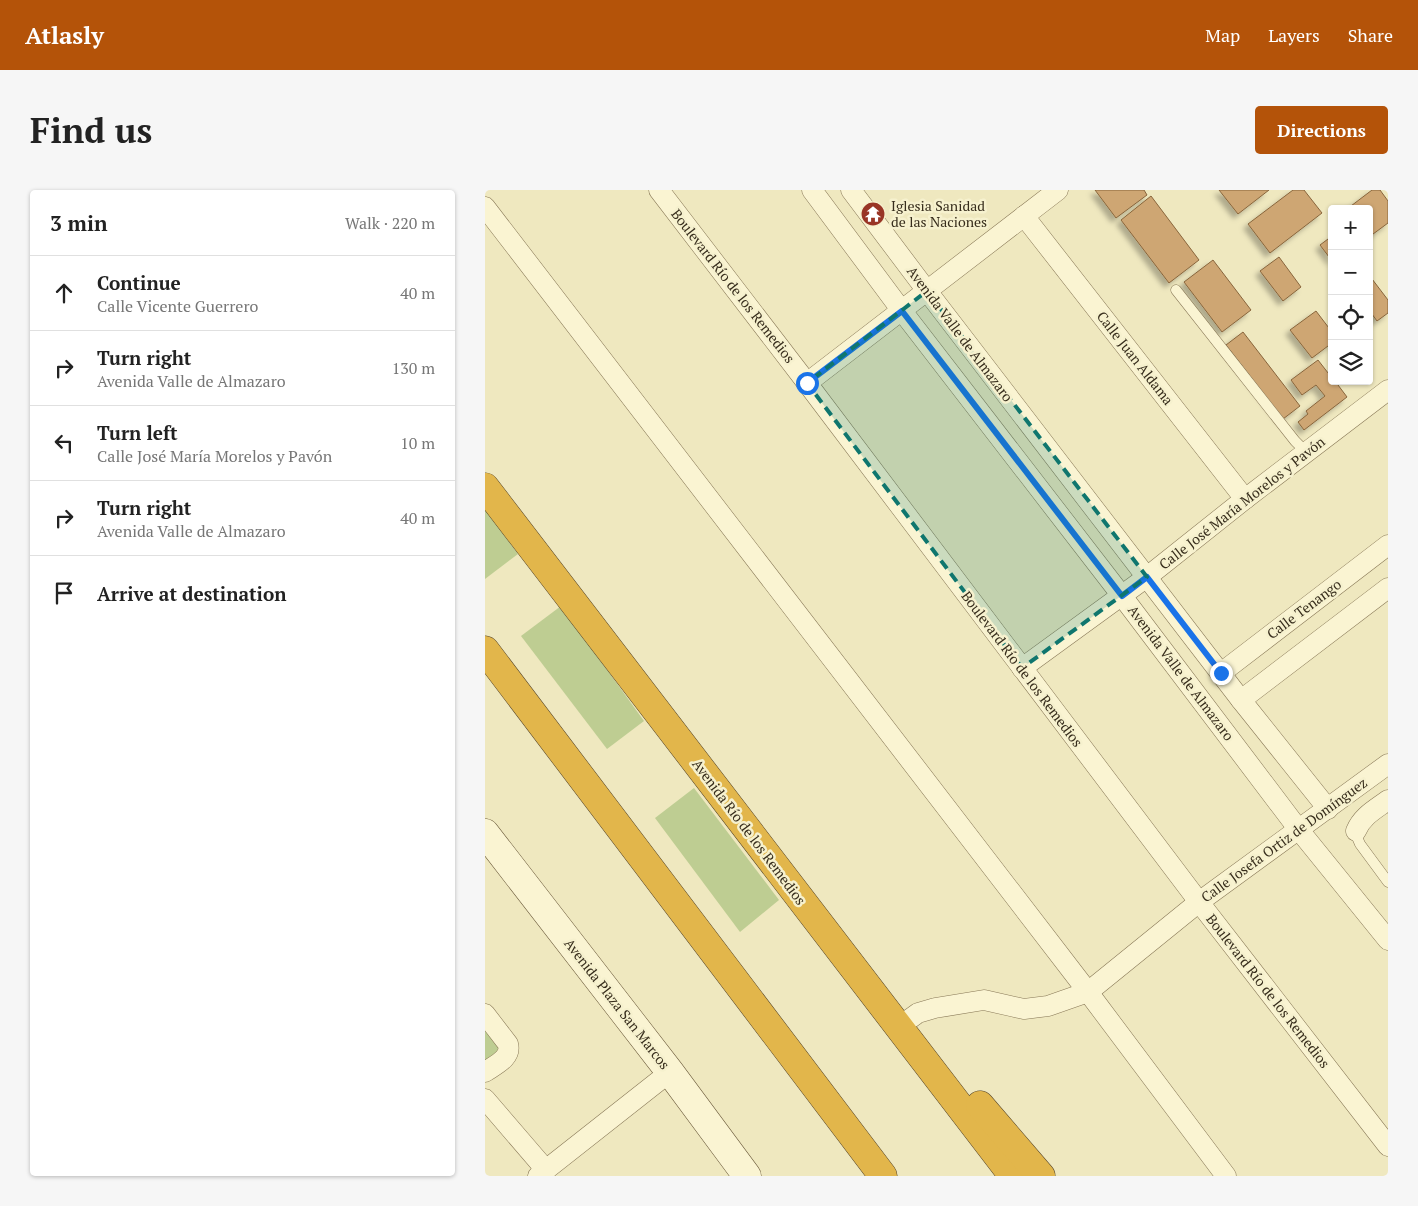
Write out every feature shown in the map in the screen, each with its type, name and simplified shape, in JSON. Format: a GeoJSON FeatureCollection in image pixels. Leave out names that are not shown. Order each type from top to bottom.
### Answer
{"type":"FeatureCollection","features":[{"type":"Feature","properties":{"kind":"highway","name":"Avenida Río de los Remedios"},"geometry":{"type":"LineString","coordinates":[[485,487],[1013,1176]]}},
{"type":"Feature","properties":{"kind":"highway"},"geometry":{"type":"LineString","coordinates":[[485,650],[883,1176]]}},
{"type":"Feature","properties":{"kind":"highway"},"geometry":{"type":"LineString","coordinates":[[907,1037],[969,1092],[1041,1176]]}},
{"type":"Feature","properties":{"kind":"street","name":"Boulevard Río de los Remedios"},"geometry":{"type":"LineString","coordinates":[[659,190],[1199,902],[1388,1146]]}},
{"type":"Feature","properties":{"kind":"street","name":"Avenida Valle de Almazaro"},"geometry":{"type":"LineString","coordinates":[[812,190],[902,311],[1122,596],[1299,830],[1388,940]]}},
{"type":"Feature","properties":{"kind":"street","name":"Avenida Valle de Almazaro"},"geometry":{"type":"LineString","coordinates":[[851,190],[1241,700],[1328,809]]}},
{"type":"Feature","properties":{"kind":"street"},"geometry":{"type":"LineString","coordinates":[[807,383],[1058,190]]}},
{"type":"Feature","properties":{"kind":"street"},"geometry":{"type":"LineString","coordinates":[[485,207],[1088,992],[1226,1176]]}},
{"type":"Feature","properties":{"kind":"street","name":"Calle Juan Aldama"},"geometry":{"type":"LineString","coordinates":[[1024,216],[1245,499]]}},
{"type":"Feature","properties":{"kind":"street","name":"Calle José María Morelos y Pavón"},"geometry":{"type":"LineString","coordinates":[[1022,668],[1122,596],[1388,390]]}},
{"type":"Feature","properties":{"kind":"street","name":"Calle Tenango"},"geometry":{"type":"LineString","coordinates":[[1221,673],[1388,545]]}},
{"type":"Feature","properties":{"kind":"street"},"geometry":{"type":"LineString","coordinates":[[1241,700],[1388,588]]}},
{"type":"Feature","properties":{"kind":"street","name":"Calle Josefa Ortiz de Domínguez"},"geometry":{"type":"LineString","coordinates":[[907,1037],[917,1013],[935,1008],[984,1000],[1024,1009],[1048,1006],[1088,992],[1199,902],[1388,764]]}},
{"type":"Feature","properties":{"kind":"street"},"geometry":{"type":"LineString","coordinates":[[1356,831],[1363,818],[1388,800]]}},
{"type":"Feature","properties":{"kind":"street","name":"Avenida Plaza San Marcos"},"geometry":{"type":"LineString","coordinates":[[485,833],[747,1176]]}},
{"type":"Feature","properties":{"kind":"street"},"geometry":{"type":"LineString","coordinates":[[485,1014],[509,1047],[506,1057],[485,1072]]}},
{"type":"Feature","properties":{"kind":"street"},"geometry":{"type":"LineString","coordinates":[[485,1099],[553,1171],[669,1072]]}},
{"type":"Feature","properties":{"kind":"lane"},"geometry":{"type":"LineString","coordinates":[[1176,290],[1306,452]]}},
{"type":"Feature","properties":{"kind":"lane"},"geometry":{"type":"LineString","coordinates":[[1356,831],[1360,844],[1388,882]]}},
{"type":"Feature","properties":{"kind":"highlighted area"},"geometry":{"type":"Polygon","coordinates":[[[927,291],[1147,577],[1022,668],[807,383],[927,291]]]}},
{"type":"Feature","properties":{"kind":"green space"},"geometry":{"type":"Polygon","coordinates":[[[485,509],[518,554],[485,579],[485,509]]]}},
{"type":"Feature","properties":{"kind":"green space"},"geometry":{"type":"Polygon","coordinates":[[[561,606],[644,721],[607,749],[521,636],[561,606]]]}},
{"type":"Feature","properties":{"kind":"green space"},"geometry":{"type":"Polygon","coordinates":[[[694,788],[779,900],[740,932],[655,818],[694,788]]]}},
{"type":"Feature","properties":{"kind":"green space"},"geometry":{"type":"Polygon","coordinates":[[[485,1019],[506,1047],[485,1068],[485,1019]]]}},
{"type":"Feature","properties":{"kind":"building"},"geometry":{"type":"Polygon","coordinates":[[[1095,190],[1144,190],[1147,195],[1116,218],[1095,190]]]}},
{"type":"Feature","properties":{"kind":"building"},"geometry":{"type":"Polygon","coordinates":[[[1219,190],[1269,190],[1238,214],[1219,190]]]}},
{"type":"Feature","properties":{"kind":"building"},"geometry":{"type":"Polygon","coordinates":[[[1293,190],[1304,190],[1322,213],[1270,253],[1248,224],[1293,190]]]}},
{"type":"Feature","properties":{"kind":"building"},"geometry":{"type":"Polygon","coordinates":[[[1372,190],[1380,190],[1388,201],[1388,223],[1373,234],[1373,205],[1352,205],[1372,190]]]}},
{"type":"Feature","properties":{"kind":"building"},"geometry":{"type":"Polygon","coordinates":[[[1151,196],[1199,260],[1169,283],[1121,220],[1151,196]]]}},
{"type":"Feature","properties":{"kind":"building"},"geometry":{"type":"Polygon","coordinates":[[[1328,239],[1328,256],[1320,245],[1328,239]]]}},
{"type":"Feature","properties":{"kind":"building"},"geometry":{"type":"Polygon","coordinates":[[[1279,257],[1301,287],[1283,301],[1260,271],[1279,257]]]}},
{"type":"Feature","properties":{"kind":"building"},"geometry":{"type":"Polygon","coordinates":[[[1213,260],[1251,310],[1222,332],[1184,282],[1213,260]]]}},
{"type":"Feature","properties":{"kind":"building"},"geometry":{"type":"Polygon","coordinates":[[[1373,280],[1388,300],[1388,313],[1377,321],[1373,316],[1373,280]]]}},
{"type":"Feature","properties":{"kind":"building"},"geometry":{"type":"Polygon","coordinates":[[[1316,311],[1328,327],[1328,346],[1312,358],[1290,330],[1316,311]]]}},
{"type":"Feature","properties":{"kind":"building"},"geometry":{"type":"Polygon","coordinates":[[[1243,332],[1300,406],[1283,419],[1226,345],[1243,332]]]}},
{"type":"Feature","properties":{"kind":"building"},"geometry":{"type":"Polygon","coordinates":[[[1318,360],[1328,373],[1328,385],[1338,385],[1347,397],[1304,430],[1298,422],[1308,414],[1306,411],[1325,396],[1316,385],[1302,395],[1291,380],[1318,360]]]}},
{"type":"Feature","properties":{"kind":"place","name":"Iglesia Sanidad de las Naciones"},"geometry":{"type":"Point","coordinates":[873,214]}},
{"type":"Feature","properties":{"kind":"route"},"geometry":{"type":"LineString","coordinates":[[807,383],[902,311],[1122,596],[1147,577],[1221,673]]}}]}
